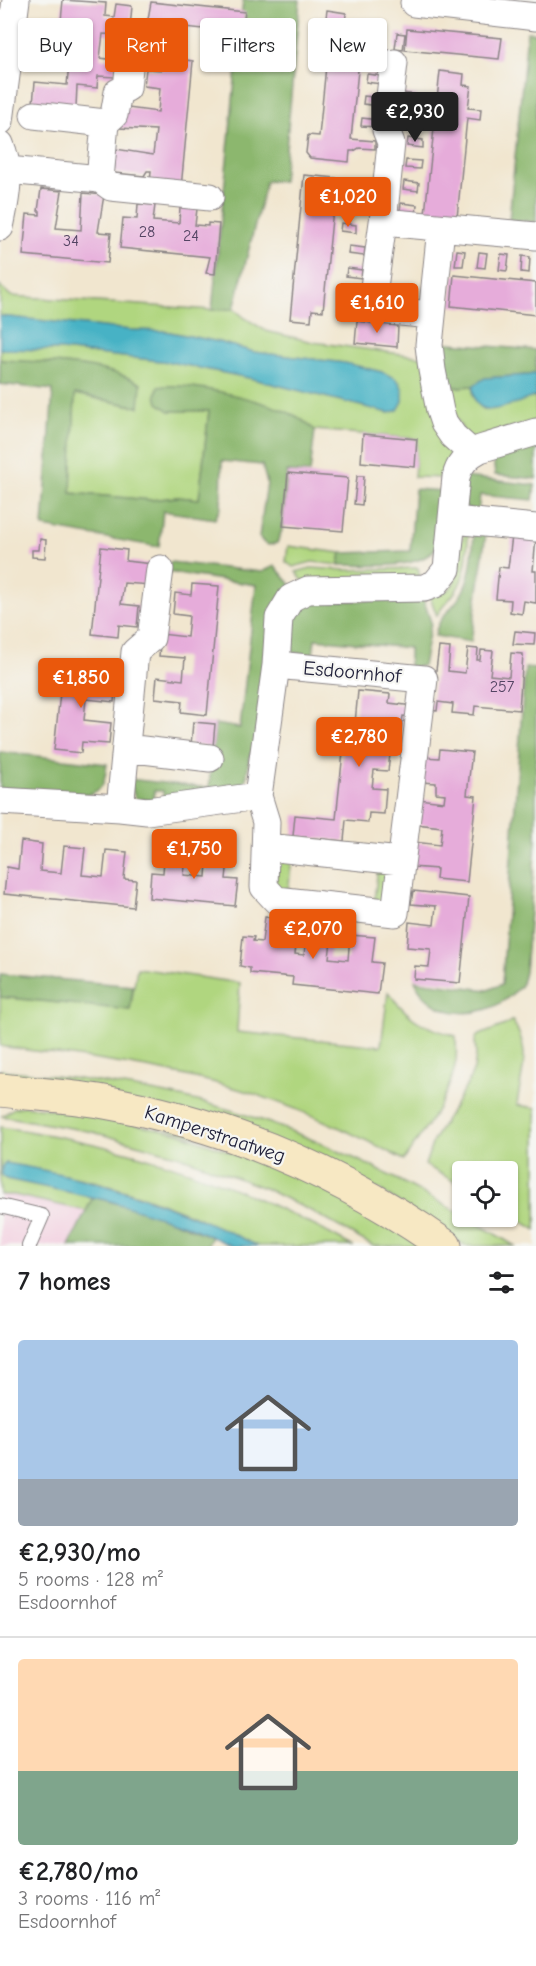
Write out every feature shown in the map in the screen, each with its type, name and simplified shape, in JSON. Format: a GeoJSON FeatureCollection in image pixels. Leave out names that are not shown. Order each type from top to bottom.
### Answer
{"type":"FeatureCollection","features":[{"type":"Feature","properties":{"kind":"main road","name":"Kamperstraatweg"},"geometry":{"type":"LineString","coordinates":[[0,1090],[98,1101],[149,1111],[243,1138],[333,1177],[375,1200],[445,1246]]}},
{"type":"Feature","properties":{"kind":"street"},"geometry":{"type":"LineString","coordinates":[[0,121],[16,0]]}},
{"type":"Feature","properties":{"kind":"street"},"geometry":{"type":"LineString","coordinates":[[414,3],[536,17]]}},
{"type":"Feature","properties":{"kind":"street"},"geometry":{"type":"LineString","coordinates":[[394,63],[386,130],[391,143],[371,309],[431,315]]}},
{"type":"Feature","properties":{"kind":"street"},"geometry":{"type":"LineString","coordinates":[[100,179],[105,123],[114,115],[118,92],[127,88],[129,72]]}},
{"type":"Feature","properties":{"kind":"street"},"geometry":{"type":"LineString","coordinates":[[34,114],[105,123]]}},
{"type":"Feature","properties":{"kind":"street"},"geometry":{"type":"LineString","coordinates":[[0,144],[8,170],[0,227]]}},
{"type":"Feature","properties":{"kind":"street"},"geometry":{"type":"LineString","coordinates":[[8,170],[100,179],[111,188],[210,197]]}},
{"type":"Feature","properties":{"kind":"street"},"geometry":{"type":"LineString","coordinates":[[383,222],[536,236]]}},
{"type":"Feature","properties":{"kind":"street"},"geometry":{"type":"LineString","coordinates":[[441,228],[429,345],[444,423],[453,436],[472,453],[480,448],[536,432]]}},
{"type":"Feature","properties":{"kind":"street","name":"Esdoornhof"},"geometry":{"type":"LineString","coordinates":[[276,664],[424,679],[395,913],[276,900],[264,887],[266,822],[258,796],[276,664],[279,618],[291,598],[308,590],[424,588],[435,584],[447,569],[458,469],[472,453]]}},
{"type":"Feature","properties":{"kind":"street"},"geometry":{"type":"LineString","coordinates":[[453,520],[536,528]]}},
{"type":"Feature","properties":{"kind":"street"},"geometry":{"type":"LineString","coordinates":[[120,808],[135,652],[151,638],[160,569]]}},
{"type":"Feature","properties":{"kind":"street"},"geometry":{"type":"LineString","coordinates":[[126,748],[210,758]]}},
{"type":"Feature","properties":{"kind":"street"},"geometry":{"type":"LineString","coordinates":[[0,801],[147,811],[258,796]]}},
{"type":"Feature","properties":{"kind":"street"},"geometry":{"type":"LineString","coordinates":[[267,847],[400,861]]}},
{"type":"Feature","properties":{"kind":"lane"},"geometry":{"type":"LineString","coordinates":[[0,1206],[42,1216],[29,1246]]}},
{"type":"Feature","properties":{"kind":"shaded area"},"geometry":{"type":"Polygon","coordinates":[[[0,1186],[91,1208],[73,1246],[0,1246],[0,1186]]]}},
{"type":"Feature","properties":{"kind":"green space"},"geometry":{"type":"Polygon","coordinates":[[[243,0],[300,0],[296,43],[296,18],[241,18],[243,0]]]}},
{"type":"Feature","properties":{"kind":"green space"},"geometry":{"type":"Polygon","coordinates":[[[527,32],[536,33],[536,222],[509,220],[527,32]]]}},
{"type":"Feature","properties":{"kind":"green space"},"geometry":{"type":"Polygon","coordinates":[[[236,72],[293,72],[283,181],[266,181],[234,309],[212,310],[236,72]]]}},
{"type":"Feature","properties":{"kind":"green space"},"geometry":{"type":"Polygon","coordinates":[[[0,286],[11,296],[212,310],[234,309],[266,331],[313,342],[423,357],[452,452],[445,478],[414,477],[417,439],[315,430],[298,417],[158,403],[170,411],[209,410],[199,499],[177,497],[151,500],[70,493],[75,394],[138,407],[104,371],[65,364],[0,360],[0,349],[61,350],[170,362],[249,378],[389,413],[398,410],[403,401],[382,372],[345,363],[254,352],[166,331],[130,330],[0,316],[0,286]]]}},
{"type":"Feature","properties":{"kind":"green space"},"geometry":{"type":"Polygon","coordinates":[[[437,342],[536,350],[536,373],[485,378],[473,386],[441,388],[437,342]]]}},
{"type":"Feature","properties":{"kind":"green space"},"geometry":{"type":"Polygon","coordinates":[[[0,360],[92,368],[127,377],[141,384],[139,407],[75,394],[71,493],[151,500],[177,497],[199,499],[209,411],[170,411],[158,403],[156,395],[158,387],[189,387],[228,394],[266,404],[299,418],[315,430],[310,473],[287,472],[282,530],[277,543],[269,545],[259,537],[267,483],[262,465],[222,461],[221,507],[215,519],[163,511],[159,547],[43,527],[53,390],[0,384],[0,360]]]}},
{"type":"Feature","properties":{"kind":"green space"},"geometry":{"type":"Polygon","coordinates":[[[473,386],[473,396],[483,409],[491,410],[536,396],[536,421],[468,440],[441,388],[473,386]]]}},
{"type":"Feature","properties":{"kind":"green space"},"geometry":{"type":"Polygon","coordinates":[[[536,443],[536,479],[495,475],[493,456],[536,443]]]}},
{"type":"Feature","properties":{"kind":"green space"},"geometry":{"type":"Polygon","coordinates":[[[465,477],[535,485],[533,500],[480,495],[478,513],[465,507],[465,477]]]}},
{"type":"Feature","properties":{"kind":"green space"},"geometry":{"type":"Polygon","coordinates":[[[415,489],[444,491],[440,536],[432,552],[423,558],[395,565],[339,565],[341,553],[410,551],[415,489]]]}},
{"type":"Feature","properties":{"kind":"green space"},"geometry":{"type":"Polygon","coordinates":[[[469,528],[461,582],[437,616],[430,597],[447,591],[455,581],[461,542],[469,528]]]}},
{"type":"Feature","properties":{"kind":"green space"},"geometry":{"type":"Polygon","coordinates":[[[486,533],[471,642],[435,636],[439,623],[458,599],[468,579],[474,534],[486,533]]]}},
{"type":"Feature","properties":{"kind":"green space"},"geometry":{"type":"Polygon","coordinates":[[[288,546],[341,553],[339,565],[312,562],[293,567],[286,562],[288,546]]]}},
{"type":"Feature","properties":{"kind":"green space"},"geometry":{"type":"Polygon","coordinates":[[[170,562],[262,572],[275,566],[292,586],[259,739],[251,755],[247,777],[240,789],[164,800],[163,791],[154,791],[154,801],[135,798],[129,779],[209,788],[215,724],[240,728],[256,585],[168,572],[170,562]]]}},
{"type":"Feature","properties":{"kind":"green space"},"geometry":{"type":"Polygon","coordinates":[[[311,568],[347,570],[418,568],[420,578],[303,581],[296,572],[311,568]]]}},
{"type":"Feature","properties":{"kind":"green space"},"geometry":{"type":"Polygon","coordinates":[[[423,598],[431,622],[423,666],[409,667],[409,648],[315,639],[313,655],[290,652],[289,614],[299,603],[423,598]]]}},
{"type":"Feature","properties":{"kind":"green space"},"geometry":{"type":"Polygon","coordinates":[[[525,668],[536,669],[536,841],[525,972],[519,988],[499,1003],[473,1012],[458,1012],[433,1003],[423,994],[415,981],[488,990],[502,984],[525,668]]]}},
{"type":"Feature","properties":{"kind":"green space"},"geometry":{"type":"Polygon","coordinates":[[[0,752],[107,764],[103,784],[98,790],[87,795],[0,790],[0,752]]]}},
{"type":"Feature","properties":{"kind":"green space"},"geometry":{"type":"Polygon","coordinates":[[[278,856],[292,857],[288,893],[275,891],[278,856]]]}},
{"type":"Feature","properties":{"kind":"green space"},"geometry":{"type":"Polygon","coordinates":[[[378,866],[388,867],[385,902],[374,902],[378,866]]]}},
{"type":"Feature","properties":{"kind":"green space"},"geometry":{"type":"Polygon","coordinates":[[[137,968],[240,983],[237,1032],[381,1046],[388,992],[410,1016],[425,1026],[456,1036],[456,1060],[449,1087],[436,1112],[404,1160],[356,1135],[256,1094],[153,1069],[0,1046],[0,997],[130,1010],[137,968]]]}},
{"type":"Feature","properties":{"kind":"green space"},"geometry":{"type":"Polygon","coordinates":[[[0,974],[133,986],[130,1010],[0,997],[0,974]]]}},
{"type":"Feature","properties":{"kind":"green space"},"geometry":{"type":"Polygon","coordinates":[[[512,1020],[524,1052],[517,1105],[536,1108],[536,1230],[518,1219],[518,1161],[452,1161],[452,1180],[425,1165],[433,1141],[467,1085],[474,1069],[477,1036],[512,1020]]]}},
{"type":"Feature","properties":{"kind":"green space"},"geometry":{"type":"Polygon","coordinates":[[[0,1070],[93,1081],[162,1093],[229,1110],[272,1124],[356,1159],[452,1210],[452,1227],[482,1227],[515,1246],[465,1246],[380,1190],[0,1079],[0,1070]]]}},
{"type":"Feature","properties":{"kind":"green space"},"geometry":{"type":"Polygon","coordinates":[[[24,1106],[89,1114],[178,1133],[307,1179],[424,1246],[373,1246],[264,1188],[180,1156],[93,1132],[2,1116],[14,1108],[24,1106]]]}},
{"type":"Feature","properties":{"kind":"green space"},"geometry":{"type":"Polygon","coordinates":[[[0,1127],[94,1144],[182,1169],[267,1203],[352,1246],[258,1246],[192,1215],[151,1199],[98,1182],[6,1163],[6,1179],[93,1197],[86,1211],[14,1195],[0,1195],[0,1127]]]}},
{"type":"Feature","properties":{"kind":"green space"},"geometry":{"type":"Polygon","coordinates":[[[93,1197],[149,1212],[212,1237],[207,1246],[69,1246],[93,1197]]]}},
{"type":"Feature","properties":{"kind":"water"},"geometry":{"type":"Polygon","coordinates":[[[0,316],[130,330],[165,331],[254,352],[345,363],[382,372],[395,378],[403,391],[403,401],[398,410],[389,413],[249,378],[170,362],[61,350],[0,349],[0,316]]]}},
{"type":"Feature","properties":{"kind":"water"},"geometry":{"type":"Polygon","coordinates":[[[536,373],[536,396],[496,409],[479,406],[475,398],[473,386],[485,378],[536,373]]]}},
{"type":"Feature","properties":{"kind":"water"},"geometry":{"type":"Polygon","coordinates":[[[6,1163],[39,1169],[135,1195],[197,1218],[258,1246],[232,1246],[188,1226],[110,1201],[6,1179],[2,1175],[2,1166],[6,1163]]]}},
{"type":"Feature","properties":{"kind":"building"},"geometry":{"type":"Polygon","coordinates":[[[63,0],[106,3],[105,16],[114,17],[116,4],[132,6],[131,18],[105,18],[105,34],[103,34],[100,58],[105,59],[105,72],[115,72],[115,77],[98,76],[97,88],[77,86],[76,107],[33,103],[35,82],[67,85],[68,72],[93,72],[93,18],[61,18],[63,0]]]}},
{"type":"Feature","properties":{"kind":"building"},"geometry":{"type":"Polygon","coordinates":[[[151,2],[245,12],[244,18],[200,18],[200,29],[188,27],[188,18],[148,18],[151,2]]]}},
{"type":"Feature","properties":{"kind":"building"},"geometry":{"type":"Polygon","coordinates":[[[327,10],[346,13],[346,18],[326,18],[327,10]]]}},
{"type":"Feature","properties":{"kind":"building"},"geometry":{"type":"Polygon","coordinates":[[[407,29],[502,38],[499,59],[405,50],[407,29]]]}},
{"type":"Feature","properties":{"kind":"building"},"geometry":{"type":"Polygon","coordinates":[[[397,33],[405,34],[403,50],[395,49],[397,33]]]}},
{"type":"Feature","properties":{"kind":"building"},"geometry":{"type":"Polygon","coordinates":[[[188,60],[193,61],[181,188],[150,184],[151,171],[147,171],[144,176],[114,173],[116,149],[153,155],[156,130],[119,128],[121,107],[158,112],[160,88],[144,86],[146,72],[188,72],[188,60]]]}},
{"type":"Feature","properties":{"kind":"building"},"geometry":{"type":"Polygon","coordinates":[[[440,71],[464,74],[463,85],[471,86],[468,108],[481,109],[480,120],[467,118],[457,218],[425,214],[440,71]]]}},
{"type":"Feature","properties":{"kind":"building"},"geometry":{"type":"Polygon","coordinates":[[[325,72],[358,72],[351,139],[375,141],[375,149],[359,148],[350,151],[349,162],[310,158],[306,153],[308,135],[319,136],[325,72]]]}},
{"type":"Feature","properties":{"kind":"building"},"geometry":{"type":"Polygon","coordinates":[[[367,74],[382,76],[381,84],[366,82],[367,74]]]}},
{"type":"Feature","properties":{"kind":"building"},"geometry":{"type":"Polygon","coordinates":[[[402,93],[417,95],[416,103],[401,101],[402,93]]]}},
{"type":"Feature","properties":{"kind":"building"},"geometry":{"type":"Polygon","coordinates":[[[364,96],[380,98],[379,106],[363,104],[364,96]]]}},
{"type":"Feature","properties":{"kind":"building"},"geometry":{"type":"Polygon","coordinates":[[[400,115],[415,116],[414,124],[399,123],[400,115]]]}},
{"type":"Feature","properties":{"kind":"building"},"geometry":{"type":"Polygon","coordinates":[[[362,118],[378,120],[377,127],[361,126],[362,118]]]}},
{"type":"Feature","properties":{"kind":"building"},"geometry":{"type":"Polygon","coordinates":[[[408,138],[423,140],[423,148],[407,146],[408,138]]]}},
{"type":"Feature","properties":{"kind":"building"},"geometry":{"type":"Polygon","coordinates":[[[406,160],[421,161],[420,169],[405,168],[406,160]]]}},
{"type":"Feature","properties":{"kind":"building"},"geometry":{"type":"Polygon","coordinates":[[[304,175],[336,178],[323,311],[312,310],[311,321],[290,319],[304,175]]]}},
{"type":"Feature","properties":{"kind":"building"},"geometry":{"type":"Polygon","coordinates":[[[345,180],[361,181],[360,189],[344,188],[345,180]]]}},
{"type":"Feature","properties":{"kind":"building"},"geometry":{"type":"Polygon","coordinates":[[[404,181],[419,183],[418,191],[403,189],[404,181]]]}},
{"type":"Feature","properties":{"kind":"building"},"geometry":{"type":"Polygon","coordinates":[[[41,189],[62,191],[56,228],[81,230],[83,193],[104,195],[98,232],[111,233],[108,263],[23,255],[27,214],[40,215],[38,211],[41,189]]]}},
{"type":"Feature","properties":{"kind":"building"},"geometry":{"type":"Polygon","coordinates":[[[343,202],[358,203],[358,211],[342,209],[343,202]]]}},
{"type":"Feature","properties":{"kind":"building"},"geometry":{"type":"Polygon","coordinates":[[[401,203],[417,205],[416,213],[400,211],[401,203]]]}},
{"type":"Feature","properties":{"kind":"building"},"geometry":{"type":"Polygon","coordinates":[[[138,204],[155,205],[153,221],[179,223],[180,207],[197,209],[195,225],[219,224],[215,274],[206,273],[210,257],[120,248],[123,218],[137,219],[138,204]]]}},
{"type":"Feature","properties":{"kind":"building"},"geometry":{"type":"Polygon","coordinates":[[[341,223],[356,225],[356,233],[340,231],[341,223]]]}},
{"type":"Feature","properties":{"kind":"building"},"geometry":{"type":"Polygon","coordinates":[[[349,246],[365,248],[364,256],[348,254],[349,246]]]}},
{"type":"Feature","properties":{"kind":"building"},"geometry":{"type":"Polygon","coordinates":[[[457,250],[465,251],[463,266],[455,266],[457,250]]]}},
{"type":"Feature","properties":{"kind":"building"},"geometry":{"type":"Polygon","coordinates":[[[479,252],[487,253],[485,268],[477,267],[479,252]]]}},
{"type":"Feature","properties":{"kind":"building"},"geometry":{"type":"Polygon","coordinates":[[[501,254],[509,255],[507,271],[499,270],[501,254]]]}},
{"type":"Feature","properties":{"kind":"building"},"geometry":{"type":"Polygon","coordinates":[[[522,256],[530,257],[529,273],[521,272],[522,256]]]}},
{"type":"Feature","properties":{"kind":"building"},"geometry":{"type":"Polygon","coordinates":[[[347,268],[362,270],[361,278],[346,276],[347,268]]]}},
{"type":"Feature","properties":{"kind":"building"},"geometry":{"type":"Polygon","coordinates":[[[454,275],[536,283],[536,315],[451,306],[454,275]]]}},
{"type":"Feature","properties":{"kind":"building"},"geometry":{"type":"Polygon","coordinates":[[[345,290],[360,291],[359,299],[344,298],[345,290]]]}},
{"type":"Feature","properties":{"kind":"building"},"geometry":{"type":"Polygon","coordinates":[[[357,321],[398,326],[397,347],[355,343],[357,321]]]}},
{"type":"Feature","properties":{"kind":"building"},"geometry":{"type":"Polygon","coordinates":[[[363,434],[417,439],[415,467],[361,462],[363,434]]]}},
{"type":"Feature","properties":{"kind":"building"},"geometry":{"type":"Polygon","coordinates":[[[288,473],[348,478],[343,531],[283,526],[288,473]]]}},
{"type":"Feature","properties":{"kind":"building"},"geometry":{"type":"Polygon","coordinates":[[[357,476],[364,476],[362,505],[354,504],[357,476]]]}},
{"type":"Feature","properties":{"kind":"building"},"geometry":{"type":"Polygon","coordinates":[[[512,536],[536,538],[533,571],[536,571],[536,603],[524,601],[522,614],[510,612],[511,600],[496,599],[499,567],[508,568],[512,536]]]}},
{"type":"Feature","properties":{"kind":"building"},"geometry":{"type":"Polygon","coordinates":[[[40,539],[46,540],[45,558],[32,557],[32,550],[39,550],[40,539]]]}},
{"type":"Feature","properties":{"kind":"building"},"geometry":{"type":"Polygon","coordinates":[[[101,547],[127,550],[126,561],[153,564],[151,585],[124,583],[121,604],[139,606],[137,627],[119,625],[118,637],[92,634],[101,547]]]}},
{"type":"Feature","properties":{"kind":"building"},"geometry":{"type":"Polygon","coordinates":[[[192,584],[219,586],[207,715],[181,712],[182,701],[155,698],[157,677],[183,680],[185,658],[159,656],[161,634],[187,637],[189,616],[173,614],[175,593],[191,595],[192,584]]]}},
{"type":"Feature","properties":{"kind":"building"},"geometry":{"type":"Polygon","coordinates":[[[515,631],[535,633],[534,645],[513,644],[515,631]]]}},
{"type":"Feature","properties":{"kind":"building"},"geometry":{"type":"Polygon","coordinates":[[[439,647],[450,648],[448,671],[465,673],[468,648],[478,649],[477,660],[480,660],[481,650],[493,651],[490,675],[509,677],[511,653],[523,654],[519,710],[475,706],[474,715],[452,713],[453,704],[438,702],[437,711],[428,710],[432,701],[439,647]]]}},
{"type":"Feature","properties":{"kind":"building"},"geometry":{"type":"Polygon","coordinates":[[[63,664],[89,666],[88,678],[116,681],[114,702],[86,699],[84,720],[111,723],[109,744],[82,742],[81,753],[54,750],[63,664]]]}},
{"type":"Feature","properties":{"kind":"building"},"geometry":{"type":"Polygon","coordinates":[[[358,691],[390,694],[389,703],[414,706],[413,717],[403,716],[401,729],[387,728],[386,738],[377,737],[376,746],[391,746],[388,771],[374,770],[372,788],[386,789],[384,814],[369,813],[368,822],[346,820],[344,841],[293,836],[295,815],[336,819],[345,733],[354,734],[358,691]]]}},
{"type":"Feature","properties":{"kind":"building"},"geometry":{"type":"Polygon","coordinates":[[[193,722],[215,724],[213,747],[191,745],[193,722]]]}},
{"type":"Feature","properties":{"kind":"building"},"geometry":{"type":"Polygon","coordinates":[[[440,749],[472,752],[467,795],[476,796],[467,882],[436,879],[437,869],[411,867],[414,842],[440,845],[442,827],[416,824],[418,799],[444,802],[445,794],[436,793],[436,783],[421,782],[424,757],[439,758],[440,749]]]}},
{"type":"Feature","properties":{"kind":"building"},"geometry":{"type":"Polygon","coordinates":[[[21,841],[42,844],[40,871],[61,873],[64,846],[85,848],[82,875],[103,877],[106,850],[127,852],[124,879],[136,880],[133,907],[4,894],[7,867],[18,869],[21,841]]]}},
{"type":"Feature","properties":{"kind":"building"},"geometry":{"type":"Polygon","coordinates":[[[165,846],[187,848],[184,875],[206,877],[208,850],[229,851],[226,879],[238,880],[235,906],[149,898],[151,872],[163,873],[165,846]]]}},
{"type":"Feature","properties":{"kind":"building"},"geometry":{"type":"Polygon","coordinates":[[[413,891],[469,897],[460,983],[414,979],[415,966],[429,967],[431,949],[407,947],[409,922],[434,925],[436,906],[411,904],[413,891]]]}},
{"type":"Feature","properties":{"kind":"building"},"geometry":{"type":"Polygon","coordinates":[[[265,917],[290,920],[287,945],[296,946],[295,954],[304,955],[307,930],[332,933],[329,958],[338,959],[348,960],[350,935],[375,937],[372,962],[382,963],[378,994],[292,985],[293,977],[250,973],[250,968],[240,966],[243,936],[254,937],[253,941],[262,942],[265,917]]]}}]}
